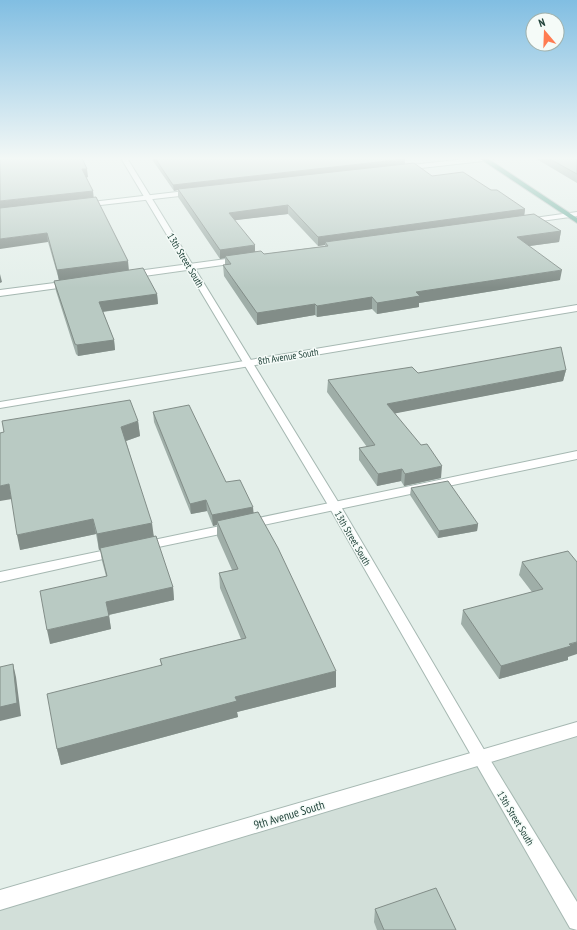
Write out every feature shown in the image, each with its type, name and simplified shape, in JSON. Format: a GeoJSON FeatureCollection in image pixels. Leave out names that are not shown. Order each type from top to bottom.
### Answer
{"type":"FeatureCollection","features":[{"type":"Feature","properties":{"kind":"main road"},"geometry":{"type":"LineString","coordinates":[[551,201],[573,215],[577,221]]}},
{"type":"Feature","properties":{"kind":"street"},"geometry":{"type":"LineString","coordinates":[[78,206],[118,201]]}},
{"type":"Feature","properties":{"kind":"street","name":"13th Street South"},"geometry":{"type":"LineString","coordinates":[[150,201],[334,505],[480,758],[577,921]]}},
{"type":"Feature","properties":{"kind":"street"},"geometry":{"type":"LineString","coordinates":[[522,222],[573,215]]}},
{"type":"Feature","properties":{"kind":"street"},"geometry":{"type":"LineString","coordinates":[[119,277],[253,258]]}},
{"type":"Feature","properties":{"kind":"street"},"geometry":{"type":"LineString","coordinates":[[0,293],[79,282]]}},
{"type":"Feature","properties":{"kind":"street","name":"8th Avenue South"},"geometry":{"type":"LineString","coordinates":[[0,404],[577,308]]}},
{"type":"Feature","properties":{"kind":"street"},"geometry":{"type":"LineString","coordinates":[[0,577],[334,505],[577,455]]}},
{"type":"Feature","properties":{"kind":"street","name":"9th Avenue South"},"geometry":{"type":"LineString","coordinates":[[0,900],[577,729]]}},
{"type":"Feature","properties":{"kind":"shaded area"},"geometry":{"type":"Polygon","coordinates":[[[577,729],[577,930],[0,930],[0,901],[577,729]]]}},
{"type":"Feature","properties":{"kind":"building"},"geometry":{"type":"Polygon","coordinates":[[[58,201],[98,201],[128,261],[57,270],[47,233],[0,239],[0,208],[58,201]]]}},
{"type":"Feature","properties":{"kind":"building"},"geometry":{"type":"Polygon","coordinates":[[[187,201],[514,201],[525,209],[318,237],[288,205],[229,213],[255,245],[220,250],[187,201]]]}},
{"type":"Feature","properties":{"kind":"building"},"geometry":{"type":"Polygon","coordinates":[[[534,214],[561,231],[517,237],[562,270],[416,292],[420,296],[377,303],[372,297],[317,306],[315,304],[257,313],[223,265],[231,264],[225,256],[261,251],[264,254],[328,246],[325,242],[534,214]]]}},
{"type":"Feature","properties":{"kind":"building"},"geometry":{"type":"Polygon","coordinates":[[[143,268],[157,294],[99,302],[114,340],[75,344],[54,281],[143,268]]]}},
{"type":"Feature","properties":{"kind":"building"},"geometry":{"type":"Polygon","coordinates":[[[561,347],[566,370],[387,404],[421,445],[427,444],[442,466],[405,474],[402,469],[378,474],[359,448],[375,445],[328,380],[412,367],[418,373],[561,347]]]}},
{"type":"Feature","properties":{"kind":"building"},"geometry":{"type":"Polygon","coordinates":[[[130,400],[138,421],[121,427],[152,523],[97,534],[93,519],[17,535],[9,484],[0,486],[0,433],[4,432],[2,421],[130,400]]]}},
{"type":"Feature","properties":{"kind":"building"},"geometry":{"type":"Polygon","coordinates":[[[189,405],[226,482],[240,480],[253,507],[212,515],[206,500],[190,504],[153,412],[189,405]]]}},
{"type":"Feature","properties":{"kind":"building"},"geometry":{"type":"Polygon","coordinates":[[[448,481],[478,524],[439,531],[411,488],[448,481]]]}},
{"type":"Feature","properties":{"kind":"building"},"geometry":{"type":"Polygon","coordinates":[[[258,512],[278,548],[336,671],[235,697],[237,701],[57,749],[47,694],[162,665],[160,659],[246,638],[219,573],[238,569],[217,521],[258,512]]]}},
{"type":"Feature","properties":{"kind":"building"},"geometry":{"type":"Polygon","coordinates":[[[156,536],[173,587],[106,602],[109,616],[47,630],[40,591],[107,576],[100,548],[156,536]]]}},
{"type":"Feature","properties":{"kind":"building"},"geometry":{"type":"Polygon","coordinates":[[[568,551],[577,562],[577,642],[569,644],[571,646],[501,666],[463,610],[543,589],[522,562],[568,551]]]}},
{"type":"Feature","properties":{"kind":"building"},"geometry":{"type":"Polygon","coordinates":[[[13,664],[17,703],[0,707],[0,667],[13,664]]]}},
{"type":"Feature","properties":{"kind":"building"},"geometry":{"type":"Polygon","coordinates":[[[436,888],[456,930],[384,930],[375,909],[436,888]]]}}]}
